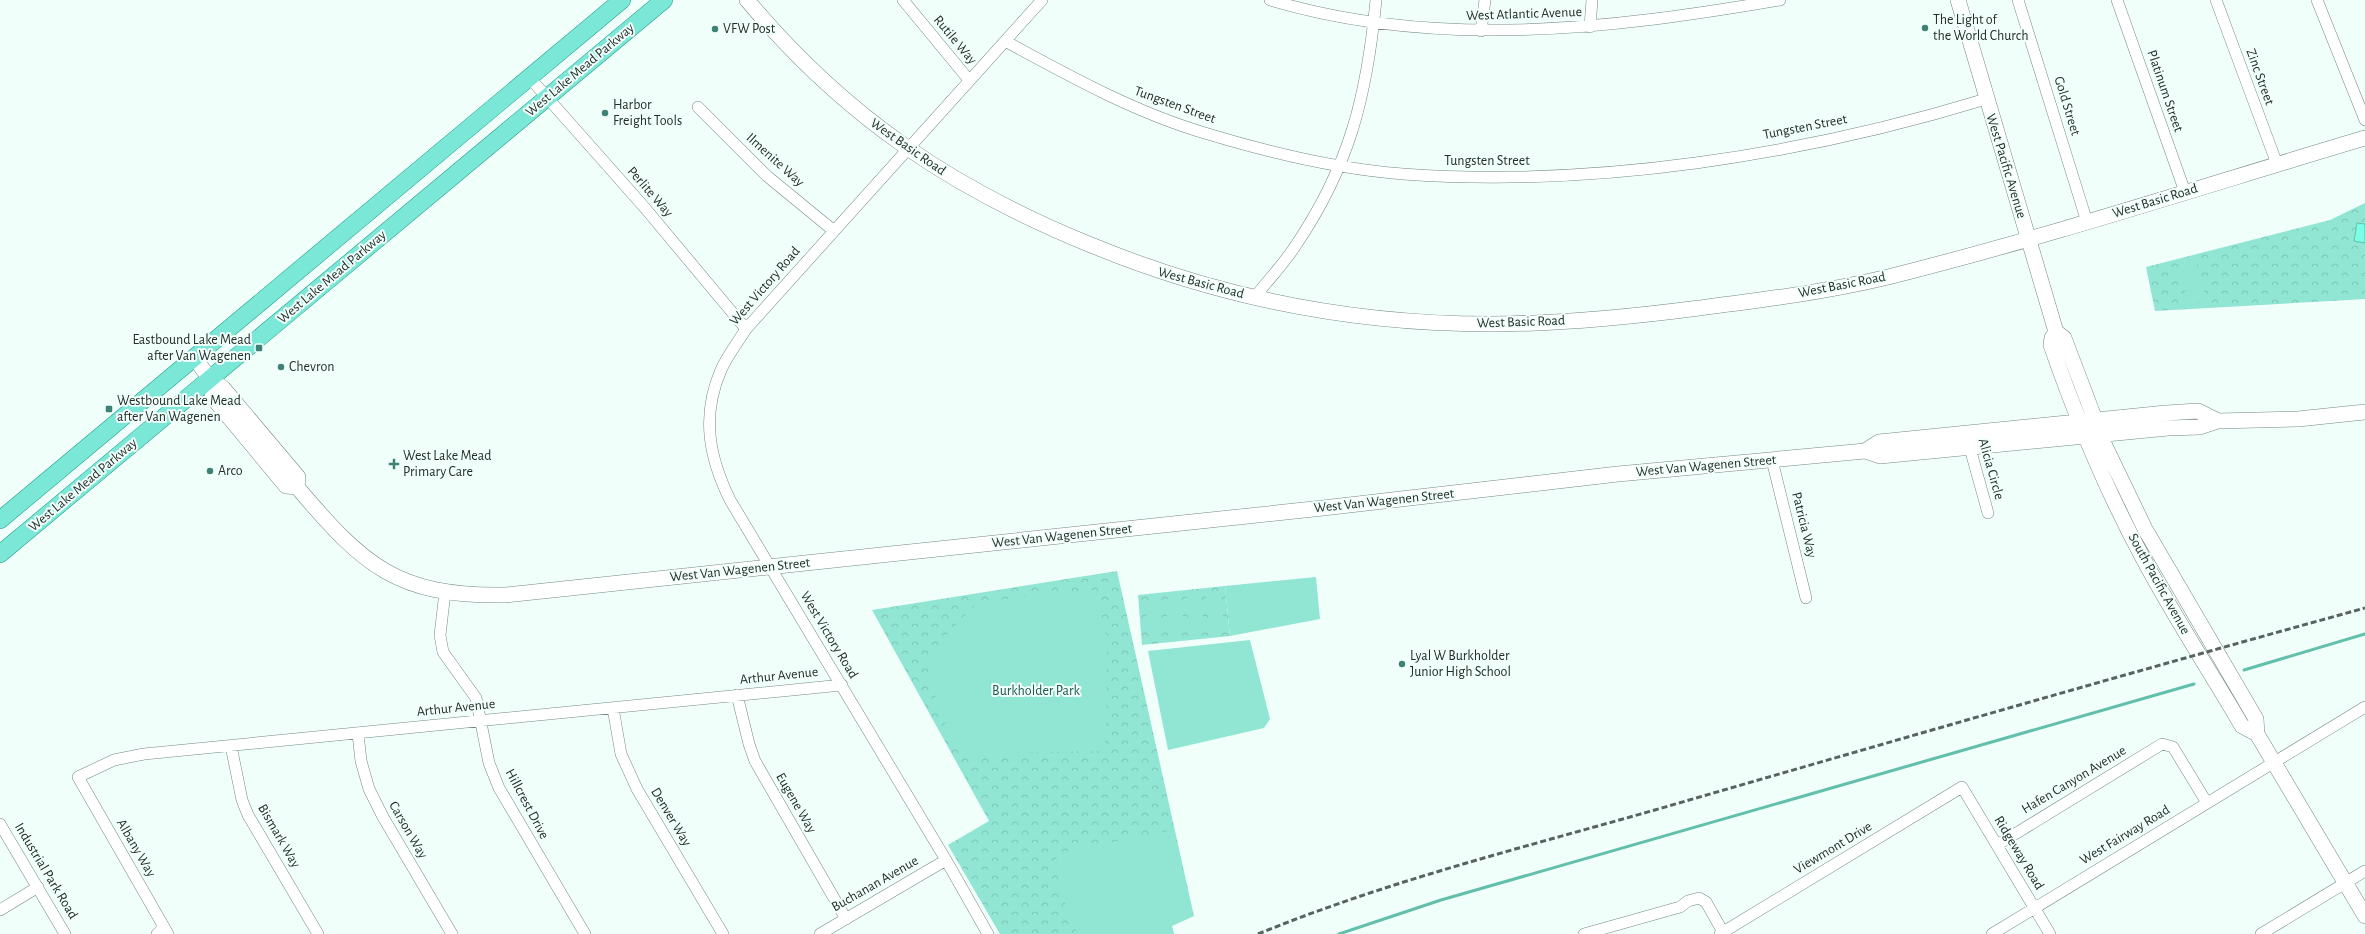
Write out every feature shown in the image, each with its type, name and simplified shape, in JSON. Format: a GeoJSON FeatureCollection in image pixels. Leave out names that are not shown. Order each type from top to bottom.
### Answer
{"type":"FeatureCollection","features":[{"type":"Feature","properties":{"kind":"main road","name":"West Lake Mead Parkway"},"geometry":{"type":"LineString","coordinates":[[0,520],[622,0]]}},
{"type":"Feature","properties":{"kind":"main road","name":"West Lake Mead Parkway"},"geometry":{"type":"LineString","coordinates":[[0,554],[664,0]]}},
{"type":"Feature","properties":{"kind":"street","name":"West Basic Road"},"geometry":{"type":"LineString","coordinates":[[747,0],[812,72],[876,126],[907,149],[976,193],[1046,227],[1142,266],[1206,286],[1254,298],[1309,309],[1401,321],[1490,324],[1648,314],[1772,299],[1885,278],[2087,222],[2365,138]]}},
{"type":"Feature","properties":{"kind":"street","name":"Rutile Way"},"geometry":{"type":"LineString","coordinates":[[903,0],[969,80]]}},
{"type":"Feature","properties":{"kind":"street","name":"West Victory Road"},"geometry":{"type":"LineString","coordinates":[[988,934],[946,860],[842,685],[770,568],[727,493],[718,475],[709,442],[712,397],[721,370],[746,328],[1042,0]]}},
{"type":"Feature","properties":{"kind":"street","name":"West Atlantic Avenue"},"geometry":{"type":"LineString","coordinates":[[1270,0],[1294,7],[1374,23],[1436,30],[1481,31],[1590,27],[1683,16],[1780,0]]}},
{"type":"Feature","properties":{"kind":"street"},"geometry":{"type":"LineString","coordinates":[[1254,298],[1295,247],[1316,213],[1340,166],[1361,103],[1369,66],[1376,0]]}},
{"type":"Feature","properties":{"kind":"street"},"geometry":{"type":"LineString","coordinates":[[1481,31],[1486,0]]}},
{"type":"Feature","properties":{"kind":"street"},"geometry":{"type":"LineString","coordinates":[[1590,27],[1592,0]]}},
{"type":"Feature","properties":{"kind":"street","name":"West Pacific Avenue"},"geometry":{"type":"LineString","coordinates":[[1958,0],[2056,332],[2064,338],[2089,428]]}},
{"type":"Feature","properties":{"kind":"street","name":"Gold Street"},"geometry":{"type":"LineString","coordinates":[[2018,0],[2087,222]]}},
{"type":"Feature","properties":{"kind":"street","name":"Platinum Street"},"geometry":{"type":"LineString","coordinates":[[2117,0],[2185,192]]}},
{"type":"Feature","properties":{"kind":"street","name":"Zinc Street"},"geometry":{"type":"LineString","coordinates":[[2216,0],[2277,164]]}},
{"type":"Feature","properties":{"kind":"street"},"geometry":{"type":"LineString","coordinates":[[2317,0],[2365,120]]}},
{"type":"Feature","properties":{"kind":"street","name":"Tungsten Street"},"geometry":{"type":"LineString","coordinates":[[1005,41],[1091,88],[1152,114],[1228,140],[1340,166],[1401,174],[1486,178],[1594,173],[1701,161],[1816,142],[1943,112],[1986,99]]}},
{"type":"Feature","properties":{"kind":"street","name":"Perlite Way"},"geometry":{"type":"LineString","coordinates":[[529,77],[645,208],[746,328]]}},
{"type":"Feature","properties":{"kind":"street","name":"Ilmenite Way"},"geometry":{"type":"LineString","coordinates":[[698,108],[767,176],[834,231]]}},
{"type":"Feature","properties":{"kind":"street","name":"West Van Wagenen Street"},"geometry":{"type":"LineString","coordinates":[[194,357],[210,379],[213,398],[286,486],[297,487],[342,539],[367,560],[404,581],[445,592],[476,596],[504,595],[770,568],[1613,474],[1865,451],[1880,456],[1967,440],[2089,428],[2198,411],[2218,421],[2298,419],[2365,412]]}},
{"type":"Feature","properties":{"kind":"street","name":"South Pacific Avenue"},"geometry":{"type":"LineString","coordinates":[[2089,428],[2159,554],[2256,718],[2257,734],[2365,916]]}},
{"type":"Feature","properties":{"kind":"street","name":"Alicia Circle"},"geometry":{"type":"LineString","coordinates":[[1967,440],[1988,513]]}},
{"type":"Feature","properties":{"kind":"street","name":"Patricia Way"},"geometry":{"type":"LineString","coordinates":[[1772,460],[1806,598]]}},
{"type":"Feature","properties":{"kind":"street","name":"Hillcrest Drive"},"geometry":{"type":"LineString","coordinates":[[445,592],[440,635],[443,652],[476,698],[490,763],[505,800],[586,934]]}},
{"type":"Feature","properties":{"kind":"street","name":"Arthur Avenue"},"geometry":{"type":"LineString","coordinates":[[78,777],[114,760],[144,754],[842,685]]}},
{"type":"Feature","properties":{"kind":"street","name":"Eugene Way"},"geometry":{"type":"LineString","coordinates":[[737,695],[755,762],[846,919]]}},
{"type":"Feature","properties":{"kind":"street","name":"West Fairway Road"},"geometry":{"type":"LineString","coordinates":[[1992,934],[2365,707]]}},
{"type":"Feature","properties":{"kind":"street","name":"Denver Way"},"geometry":{"type":"LineString","coordinates":[[613,708],[621,754],[636,789],[723,934]]}},
{"type":"Feature","properties":{"kind":"street","name":"Carson Way"},"geometry":{"type":"LineString","coordinates":[[358,734],[361,761],[369,789],[383,817],[452,934]]}},
{"type":"Feature","properties":{"kind":"street","name":"Hafen Canyon Avenue"},"geometry":{"type":"LineString","coordinates":[[1996,845],[2159,746],[2168,744],[2176,751],[2207,803]]}},
{"type":"Feature","properties":{"kind":"street","name":"Bismark Way"},"geometry":{"type":"LineString","coordinates":[[231,746],[242,800],[248,815],[318,934]]}},
{"type":"Feature","properties":{"kind":"street","name":"Albany Way"},"geometry":{"type":"LineString","coordinates":[[78,777],[163,932]]}},
{"type":"Feature","properties":{"kind":"street","name":"Ridgeway Road"},"geometry":{"type":"LineString","coordinates":[[1962,787],[2050,934]]}},
{"type":"Feature","properties":{"kind":"street","name":"Viewmont Drive"},"geometry":{"type":"LineString","coordinates":[[1722,933],[1962,787]]}},
{"type":"Feature","properties":{"kind":"street","name":"Industrial Park Road"},"geometry":{"type":"LineString","coordinates":[[0,824],[66,934]]}},
{"type":"Feature","properties":{"kind":"street","name":"Buchanan Avenue"},"geometry":{"type":"LineString","coordinates":[[820,934],[946,860]]}},
{"type":"Feature","properties":{"kind":"street"},"geometry":{"type":"LineString","coordinates":[[2261,934],[2365,871]]}},
{"type":"Feature","properties":{"kind":"street"},"geometry":{"type":"LineString","coordinates":[[0,910],[38,887]]}},
{"type":"Feature","properties":{"kind":"street"},"geometry":{"type":"LineString","coordinates":[[1584,934],[1680,906],[1688,901],[1699,898],[1706,902],[1722,933]]}},
{"type":"Feature","properties":{"kind":"green space"},"geometry":{"type":"Polygon","coordinates":[[[2365,203],[2365,299],[2155,311],[2146,267],[2330,220],[2365,203]]]}},
{"type":"Feature","properties":{"kind":"green space"},"geometry":{"type":"Polygon","coordinates":[[[2196,261],[2206,300],[2189,304],[2178,266],[2196,261]]]}},
{"type":"Feature","properties":{"kind":"green space","name":"Burkholder Park"},"geometry":{"type":"Polygon","coordinates":[[[1117,571],[1194,916],[1172,926],[1174,934],[1000,934],[948,845],[989,821],[872,610],[1117,571]]]}},
{"type":"Feature","properties":{"kind":"green space"},"geometry":{"type":"Polygon","coordinates":[[[1316,577],[1320,619],[1230,636],[1225,586],[1316,577]]]}},
{"type":"Feature","properties":{"kind":"green space"},"geometry":{"type":"Polygon","coordinates":[[[1225,586],[1230,636],[1142,645],[1138,595],[1225,586]]]}},
{"type":"Feature","properties":{"kind":"green space"},"geometry":{"type":"Polygon","coordinates":[[[1095,590],[1107,640],[1106,740],[1097,751],[961,754],[940,711],[929,671],[932,658],[949,632],[978,602],[1095,590]]]}},
{"type":"Feature","properties":{"kind":"green space"},"geometry":{"type":"Polygon","coordinates":[[[1221,594],[1224,626],[1209,628],[1206,595],[1221,594]]]}},
{"type":"Feature","properties":{"kind":"green space"},"geometry":{"type":"Polygon","coordinates":[[[1201,596],[1204,629],[1189,630],[1186,598],[1201,596]]]}},
{"type":"Feature","properties":{"kind":"green space"},"geometry":{"type":"Polygon","coordinates":[[[1181,598],[1184,631],[1169,632],[1165,599],[1181,598]]]}},
{"type":"Feature","properties":{"kind":"green space"},"geometry":{"type":"Polygon","coordinates":[[[1160,600],[1164,633],[1148,635],[1145,602],[1160,600]]]}},
{"type":"Feature","properties":{"kind":"green space"},"geometry":{"type":"Polygon","coordinates":[[[1250,640],[1270,719],[1264,728],[1168,750],[1148,651],[1250,640]]]}},
{"type":"Feature","properties":{"kind":"green space"},"geometry":{"type":"Polygon","coordinates":[[[1173,830],[1193,916],[1171,925],[1173,934],[1078,934],[1069,918],[1055,861],[1060,853],[1173,830]]]}},
{"type":"Feature","properties":{"kind":"shaded area"},"geometry":{"type":"Polygon","coordinates":[[[2357,223],[2365,224],[2365,243],[2354,241],[2357,223]]]}},
{"type":"Feature","properties":{"kind":"waterway"},"geometry":{"type":"LineString","coordinates":[[2244,670],[2365,634]]}},
{"type":"Feature","properties":{"kind":"waterway"},"geometry":{"type":"LineString","coordinates":[[1339,934],[1441,900],[2194,684]]}},
{"type":"Feature","properties":{"kind":"railway"},"geometry":{"type":"LineString","coordinates":[[1258,934],[1362,896],[1467,863],[2107,680],[2365,608]]}},
{"type":"Feature","properties":{"kind":"place","name":"The Light of the World Church"},"geometry":{"type":"Point","coordinates":[1925,28]}},
{"type":"Feature","properties":{"kind":"place","name":"VFW Post"},"geometry":{"type":"Point","coordinates":[715,29]}},
{"type":"Feature","properties":{"kind":"place","name":"Harbor Freight Tools"},"geometry":{"type":"Point","coordinates":[605,113]}},
{"type":"Feature","properties":{"kind":"place","name":"Eastbound Lake Mead after Van Wagenen"},"geometry":{"type":"Point","coordinates":[259,348]}},
{"type":"Feature","properties":{"kind":"place","name":"Chevron"},"geometry":{"type":"Point","coordinates":[281,367]}},
{"type":"Feature","properties":{"kind":"place","name":"Westbound Lake Mead after Van Wagenen"},"geometry":{"type":"Point","coordinates":[109,409]}},
{"type":"Feature","properties":{"kind":"place","name":"West Lake Mead Primary Care"},"geometry":{"type":"Point","coordinates":[394,464]}},
{"type":"Feature","properties":{"kind":"place","name":"Arco"},"geometry":{"type":"Point","coordinates":[210,471]}},
{"type":"Feature","properties":{"kind":"place","name":"Lyal W Burkholder Junior High School"},"geometry":{"type":"Point","coordinates":[1402,664]}}]}
